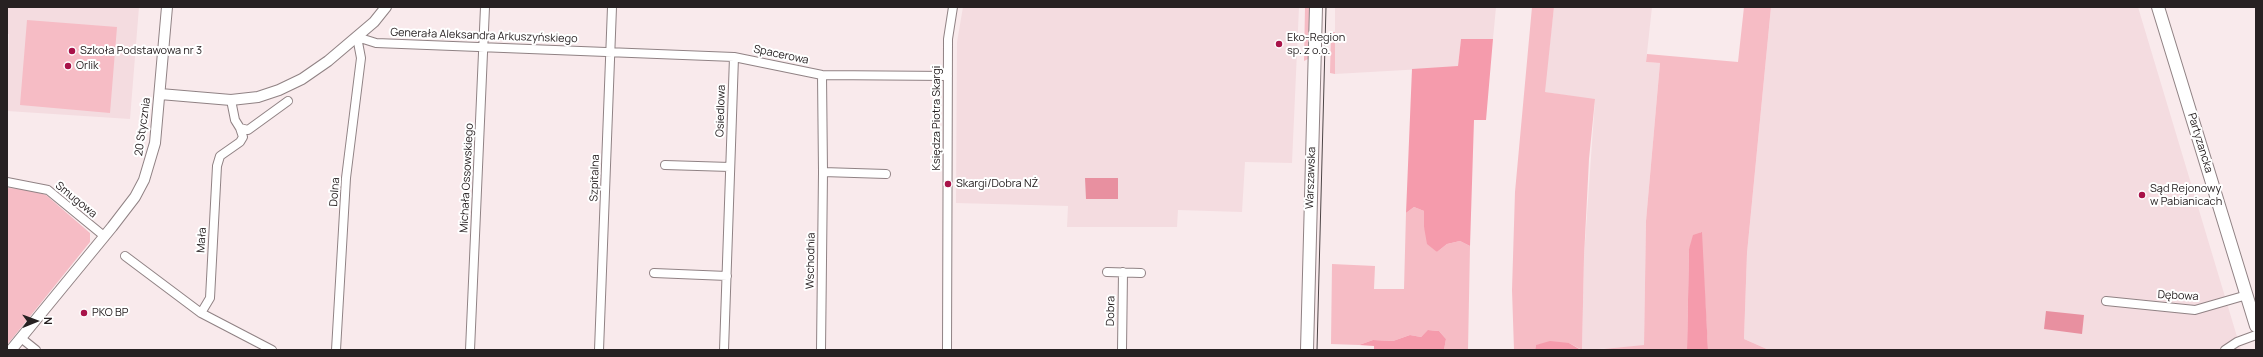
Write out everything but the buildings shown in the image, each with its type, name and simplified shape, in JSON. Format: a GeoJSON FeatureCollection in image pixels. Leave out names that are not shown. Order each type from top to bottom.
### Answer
{"type":"FeatureCollection","features":[{"type":"Feature","properties":{"kind":"main road","name":"Warszawska"},"geometry":{"type":"LineString","coordinates":[[1306,350],[1316,7]]}},
{"type":"Feature","properties":{"kind":"main road","name":"Partyzancka"},"geometry":{"type":"LineString","coordinates":[[2158,7],[2256,326]]}},
{"type":"Feature","properties":{"kind":"street"},"geometry":{"type":"LineString","coordinates":[[160,94],[166,7]]}},
{"type":"Feature","properties":{"kind":"street","name":"20 Stycznia"},"geometry":{"type":"LineString","coordinates":[[11,350],[135,197],[144,180],[155,143],[160,94],[231,100],[258,97],[279,90],[302,79],[328,61],[374,22],[386,7]]}},
{"type":"Feature","properties":{"kind":"street","name":"Michała Ossowskiego"},"geometry":{"type":"LineString","coordinates":[[470,350],[485,7]]}},
{"type":"Feature","properties":{"kind":"street","name":"Szpitalna"},"geometry":{"type":"LineString","coordinates":[[599,350],[612,7]]}},
{"type":"Feature","properties":{"kind":"street","name":"Księdza Piotra Skargi"},"geometry":{"type":"LineString","coordinates":[[947,350],[948,40],[953,7]]}},
{"type":"Feature","properties":{"kind":"street","name":"Generała Aleksandra Arkuszyńskiego"},"geometry":{"type":"LineString","coordinates":[[357,37],[376,43],[610,51]]}},
{"type":"Feature","properties":{"kind":"street","name":"Dolna"},"geometry":{"type":"LineString","coordinates":[[336,350],[346,178],[361,58],[357,37]]}},
{"type":"Feature","properties":{"kind":"street","name":"Spacerowa"},"geometry":{"type":"LineString","coordinates":[[610,51],[734,57],[822,75],[948,76]]}},
{"type":"Feature","properties":{"kind":"street","name":"Osiedlowa"},"geometry":{"type":"LineString","coordinates":[[724,350],[734,57]]}},
{"type":"Feature","properties":{"kind":"street","name":"Wschodnia"},"geometry":{"type":"LineString","coordinates":[[821,350],[823,172],[822,75]]}},
{"type":"Feature","properties":{"kind":"street"},"geometry":{"type":"LineString","coordinates":[[231,100],[235,120],[240,128],[248,130],[288,101]]}},
{"type":"Feature","properties":{"kind":"street","name":"Mała"},"geometry":{"type":"LineString","coordinates":[[200,313],[210,298],[217,166],[220,156],[240,142],[243,137],[240,128]]}},
{"type":"Feature","properties":{"kind":"street"},"geometry":{"type":"LineString","coordinates":[[665,164],[730,167]]}},
{"type":"Feature","properties":{"kind":"street"},"geometry":{"type":"LineString","coordinates":[[823,172],[886,174]]}},
{"type":"Feature","properties":{"kind":"street","name":"Smugowa"},"geometry":{"type":"LineString","coordinates":[[7,182],[48,190],[104,236]]}},
{"type":"Feature","properties":{"kind":"street"},"geometry":{"type":"LineString","coordinates":[[125,256],[200,313],[272,350]]}},
{"type":"Feature","properties":{"kind":"street"},"geometry":{"type":"LineString","coordinates":[[1107,272],[1141,273]]}},
{"type":"Feature","properties":{"kind":"street","name":"Dobra"},"geometry":{"type":"LineString","coordinates":[[1122,350],[1123,272]]}},
{"type":"Feature","properties":{"kind":"street"},"geometry":{"type":"LineString","coordinates":[[654,273],[726,276]]}},
{"type":"Feature","properties":{"kind":"street","name":"Dębowa"},"geometry":{"type":"LineString","coordinates":[[2106,301],[2195,310],[2247,295]]}},
{"type":"Feature","properties":{"kind":"street"},"geometry":{"type":"LineString","coordinates":[[2225,350],[2237,342],[2256,335]]}},
{"type":"Feature","properties":{"kind":"street"},"geometry":{"type":"LineString","coordinates":[[21,338],[36,350]]}},
{"type":"Feature","properties":{"kind":"shaded area","name":"Szkoła Podstawowa nr 3"},"geometry":{"type":"Polygon","coordinates":[[[7,7],[139,7],[130,119],[7,111],[9,34],[7,34],[7,7]]]}},
{"type":"Feature","properties":{"kind":"shaded area"},"geometry":{"type":"Polygon","coordinates":[[[963,7],[1299,7],[1292,163],[1245,162],[1242,212],[1178,210],[1177,227],[1067,227],[1068,206],[956,203],[957,42],[963,7]]]}},
{"type":"Feature","properties":{"kind":"shaded area"},"geometry":{"type":"Polygon","coordinates":[[[1305,7],[1310,7],[1308,59],[1304,61],[1305,7]]]}},
{"type":"Feature","properties":{"kind":"shaded area"},"geometry":{"type":"Polygon","coordinates":[[[1335,7],[1496,7],[1493,39],[1461,39],[1458,67],[1335,74],[1335,7]]]}},
{"type":"Feature","properties":{"kind":"shaded area"},"geometry":{"type":"Polygon","coordinates":[[[1532,7],[1554,7],[1545,92],[1595,99],[1589,159],[1584,257],[1582,350],[1569,343],[1536,345],[1535,350],[1514,350],[1512,290],[1515,192],[1532,7]]]}},
{"type":"Feature","properties":{"kind":"shaded area"},"geometry":{"type":"Polygon","coordinates":[[[1554,7],[1652,7],[1646,62],[1660,63],[1646,221],[1644,346],[1582,350],[1584,257],[1595,100],[1544,92],[1554,7]]]}},
{"type":"Feature","properties":{"kind":"shaded area"},"geometry":{"type":"Polygon","coordinates":[[[1744,7],[1771,7],[1747,253],[1744,339],[1769,350],[1708,350],[1701,232],[1689,249],[1687,350],[1593,350],[1644,345],[1646,221],[1660,63],[1646,62],[1647,54],[1738,62],[1744,7]]]}},
{"type":"Feature","properties":{"kind":"shaded area"},"geometry":{"type":"Polygon","coordinates":[[[1771,7],[2138,7],[2241,350],[1769,350],[1744,339],[1747,253],[1771,7]]]}},
{"type":"Feature","properties":{"kind":"shaded area","name":"Orlik"},"geometry":{"type":"Polygon","coordinates":[[[27,20],[117,27],[110,113],[20,105],[27,20]]]}},
{"type":"Feature","properties":{"kind":"shaded area"},"geometry":{"type":"Polygon","coordinates":[[[1331,32],[1335,32],[1335,74],[1330,73],[1331,32]]]}},
{"type":"Feature","properties":{"kind":"shaded area"},"geometry":{"type":"Polygon","coordinates":[[[1461,39],[1493,39],[1486,120],[1474,120],[1470,246],[1460,241],[1447,244],[1437,252],[1427,244],[1424,227],[1424,211],[1414,207],[1406,213],[1412,69],[1458,66],[1461,39]]]}},
{"type":"Feature","properties":{"kind":"shaded area"},"geometry":{"type":"Polygon","coordinates":[[[1085,178],[1118,178],[1118,199],[1086,199],[1085,178]]]}},
{"type":"Feature","properties":{"kind":"shaded area"},"geometry":{"type":"Polygon","coordinates":[[[7,188],[27,189],[46,195],[90,233],[90,242],[7,345],[7,188]]]}},
{"type":"Feature","properties":{"kind":"shaded area"},"geometry":{"type":"Polygon","coordinates":[[[1414,207],[1424,211],[1424,227],[1437,252],[1447,244],[1460,241],[1470,246],[1468,350],[1444,350],[1446,339],[1439,331],[1429,330],[1421,337],[1410,335],[1393,341],[1373,340],[1359,345],[1331,344],[1332,264],[1375,266],[1374,289],[1404,289],[1406,213],[1414,207]]]}},
{"type":"Feature","properties":{"kind":"shaded area"},"geometry":{"type":"Polygon","coordinates":[[[1702,232],[1708,350],[1687,350],[1689,249],[1693,235],[1702,232]]]}},
{"type":"Feature","properties":{"kind":"shaded area"},"geometry":{"type":"Polygon","coordinates":[[[2046,311],[2084,315],[2082,334],[2044,329],[2046,311]]]}},
{"type":"Feature","properties":{"kind":"shaded area"},"geometry":{"type":"Polygon","coordinates":[[[1428,330],[1439,331],[1446,339],[1444,350],[1374,350],[1374,346],[1359,345],[1373,340],[1393,341],[1410,335],[1421,337],[1428,330]]]}},
{"type":"Feature","properties":{"kind":"shaded area"},"geometry":{"type":"Polygon","coordinates":[[[1550,341],[1569,343],[1581,350],[1535,350],[1536,345],[1550,341]]]}},
{"type":"Feature","properties":{"kind":"tram line"},"geometry":{"type":"LineString","coordinates":[[1317,350],[1326,7]]}},
{"type":"Feature","properties":{"kind":"place","name":"Eko-Region sp. z o.o."},"geometry":{"type":"Point","coordinates":[1279,44]}},
{"type":"Feature","properties":{"kind":"place","name":"Szkoła Podstawowa nr 3"},"geometry":{"type":"Point","coordinates":[72,51]}},
{"type":"Feature","properties":{"kind":"place","name":"Orlik"},"geometry":{"type":"Point","coordinates":[68,66]}},
{"type":"Feature","properties":{"kind":"place","name":"Skargi/Dobra NŻ"},"geometry":{"type":"Point","coordinates":[948,184]}},
{"type":"Feature","properties":{"kind":"place","name":"Sąd Rejonowy w Pabianicach"},"geometry":{"type":"Point","coordinates":[2142,195]}},
{"type":"Feature","properties":{"kind":"place","name":"PKO BP"},"geometry":{"type":"Point","coordinates":[84,313]}}]}
